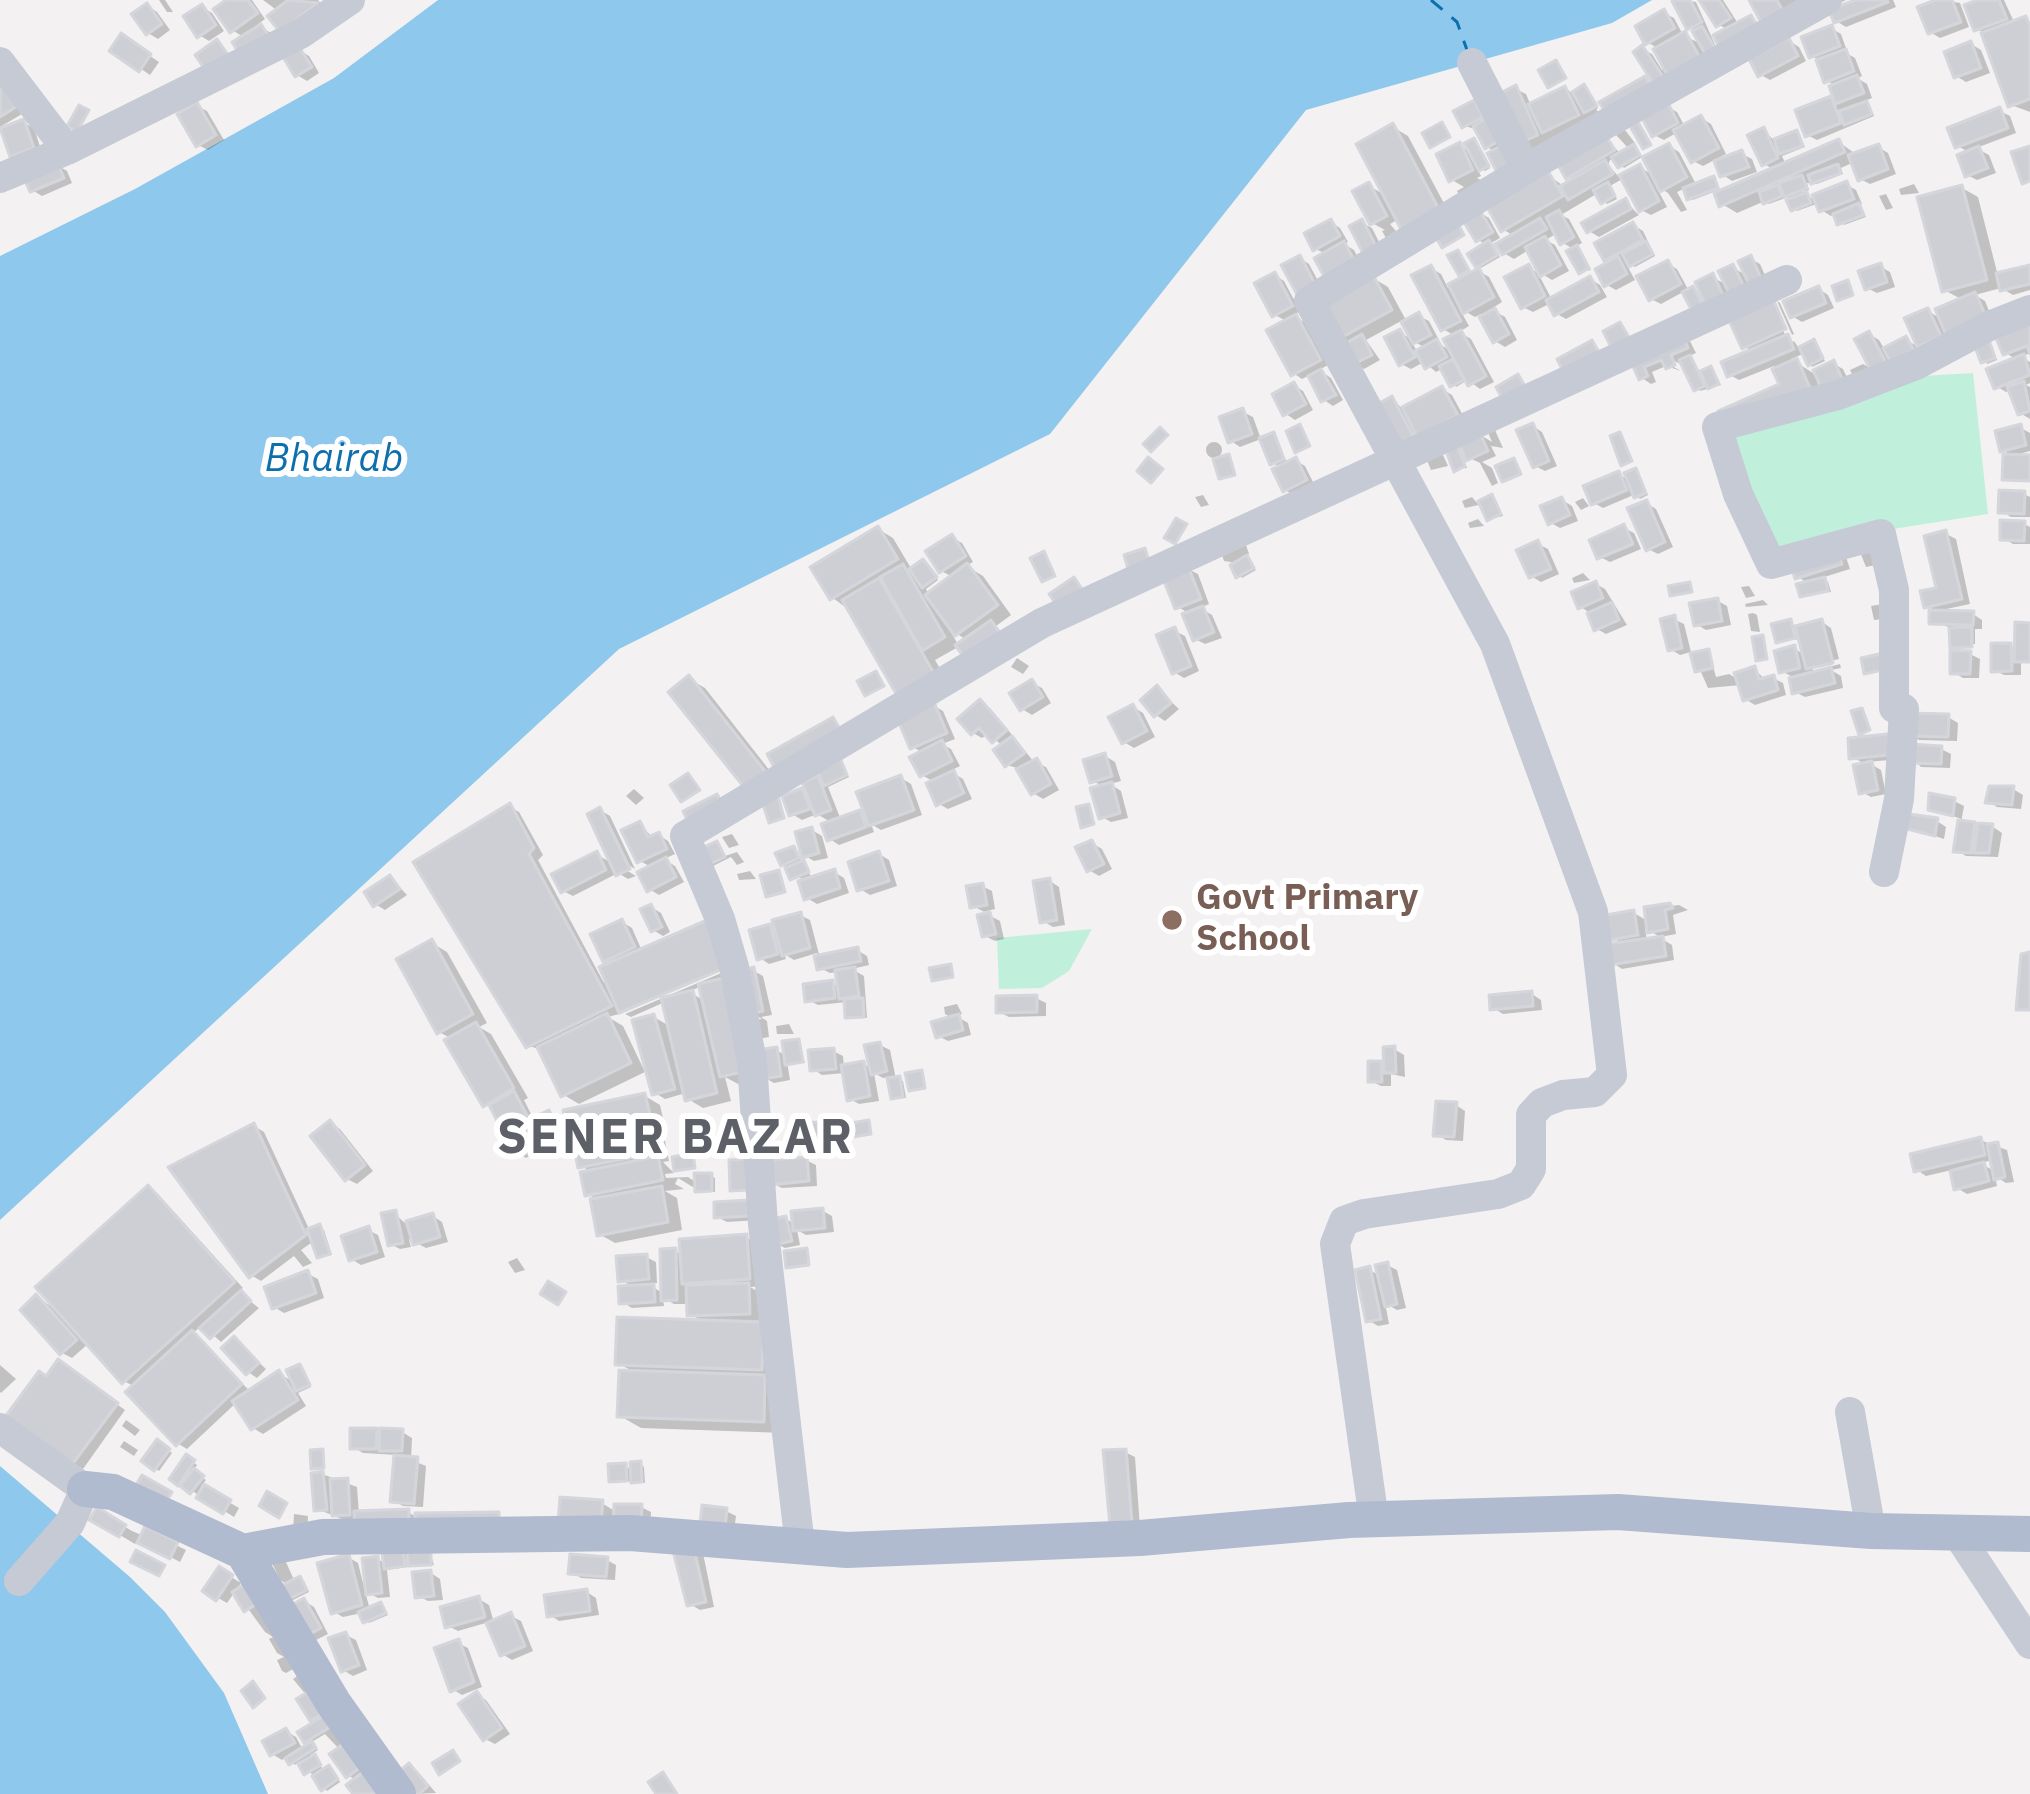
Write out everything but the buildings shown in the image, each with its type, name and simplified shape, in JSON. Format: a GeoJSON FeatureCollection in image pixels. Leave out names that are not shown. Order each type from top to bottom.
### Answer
{"type":"FeatureCollection","features":[{"type":"Feature","properties":{"kind":"main road"},"geometry":{"type":"LineString","coordinates":[[86,1489],[113,1492],[243,1552],[334,1704],[398,1794]]}},
{"type":"Feature","properties":{"kind":"main road"},"geometry":{"type":"LineString","coordinates":[[243,1552],[323,1537],[630,1533],[847,1550],[1140,1538],[1374,1520],[1618,1512],[1871,1531],[2030,1534]]}},
{"type":"Feature","properties":{"kind":"street"},"geometry":{"type":"LineString","coordinates":[[0,178],[67,150],[302,33],[350,0]]}},
{"type":"Feature","properties":{"kind":"street"},"geometry":{"type":"LineString","coordinates":[[1374,1520],[1335,1244],[1344,1221],[1498,1194],[1521,1185],[1531,1169],[1531,1115],[1543,1102],[1595,1092],[1612,1075],[1593,912],[1495,644],[1309,301],[1526,169],[1827,0]]}},
{"type":"Feature","properties":{"kind":"street"},"geometry":{"type":"LineString","coordinates":[[0,62],[67,150]]}},
{"type":"Feature","properties":{"kind":"street"},"geometry":{"type":"LineString","coordinates":[[1472,63],[1526,169]]}},
{"type":"Feature","properties":{"kind":"street"},"geometry":{"type":"LineString","coordinates":[[800,1546],[763,1224],[752,1062],[724,935],[685,836],[1042,622],[1787,280]]}},
{"type":"Feature","properties":{"kind":"street"},"geometry":{"type":"LineString","coordinates":[[1883,872],[1899,799],[1904,709],[1894,708],[1894,590],[1881,534],[1771,564],[1738,494],[1717,427],[1838,395],[2030,310]]}},
{"type":"Feature","properties":{"kind":"street"},"geometry":{"type":"LineString","coordinates":[[1850,1412],[1871,1531]]}},
{"type":"Feature","properties":{"kind":"street"},"geometry":{"type":"LineString","coordinates":[[0,1428],[86,1489],[70,1523],[19,1581]]}},
{"type":"Feature","properties":{"kind":"street"},"geometry":{"type":"LineString","coordinates":[[1958,1535],[2030,1644]]}},
{"type":"Feature","properties":{"kind":"green space"},"geometry":{"type":"Polygon","coordinates":[[[1973,373],[1988,514],[1893,529],[1772,562],[1719,427],[1906,377],[1973,373]]]}},
{"type":"Feature","properties":{"kind":"green space"},"geometry":{"type":"Polygon","coordinates":[[[1092,929],[1069,971],[1042,988],[999,989],[997,938],[1092,929]]]}},
{"type":"Feature","properties":{"kind":"water","name":"Bhairab"},"geometry":{"type":"Polygon","coordinates":[[[438,0],[1652,0],[1612,23],[1306,110],[1050,434],[619,649],[0,1220],[0,256],[135,189],[334,78],[438,0]]]}},
{"type":"Feature","properties":{"kind":"water"},"geometry":{"type":"Polygon","coordinates":[[[0,1466],[165,1612],[224,1693],[268,1794],[0,1794],[0,1466]]]}},
{"type":"Feature","properties":{"kind":"ferry route"},"geometry":{"type":"LineString","coordinates":[[1431,0],[1457,22],[1467,50]]}},
{"type":"Feature","properties":{"kind":"place","name":"Govt Primary School"},"geometry":{"type":"Point","coordinates":[1172,920]}},
{"type":"Feature","properties":{"kind":"district","name":"SENER BAZAR"},"geometry":{"type":"Point","coordinates":[676,1139]}}]}
